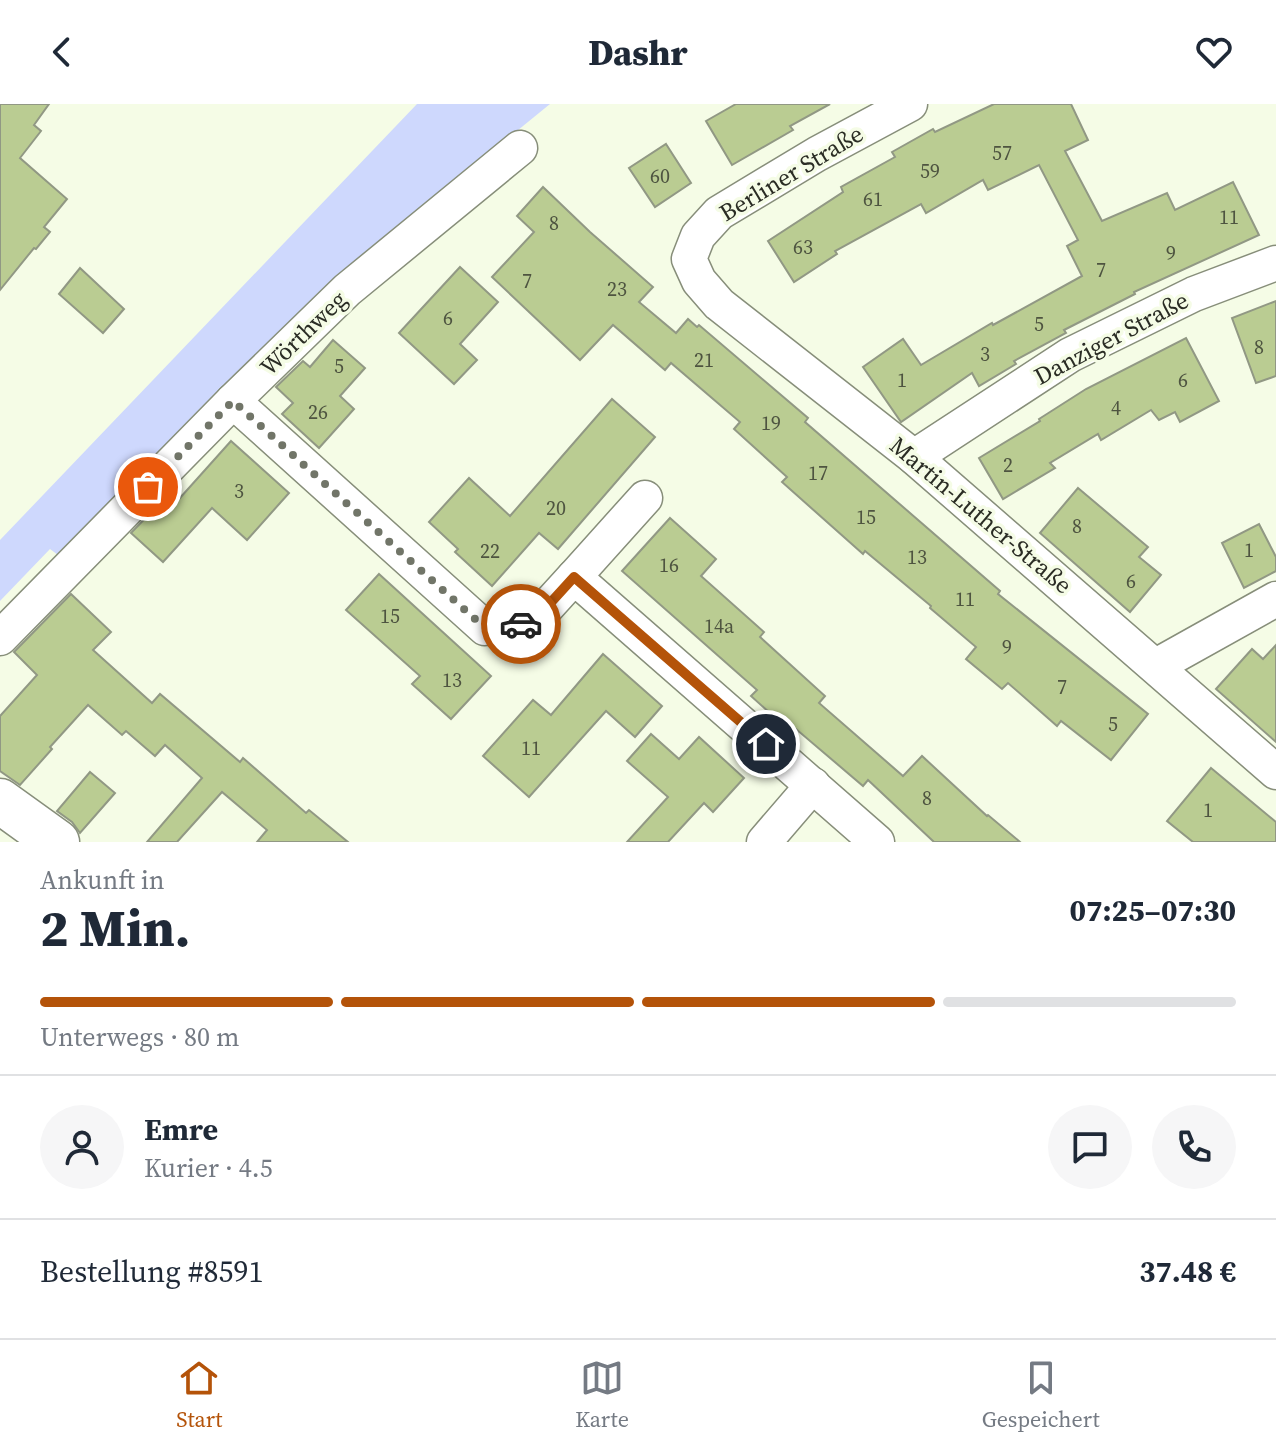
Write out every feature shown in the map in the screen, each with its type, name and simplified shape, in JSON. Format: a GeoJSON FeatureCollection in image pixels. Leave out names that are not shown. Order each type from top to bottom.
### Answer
{"type":"FeatureCollection","features":[{"type":"Feature","properties":{"kind":"main road"},"geometry":{"type":"LineString","coordinates":[[0,801],[57,842]]}},
{"type":"Feature","properties":{"kind":"street","name":"Berliner Straße"},"geometry":{"type":"LineString","coordinates":[[689,259],[698,236],[719,213],[817,154],[910,104]]}},
{"type":"Feature","properties":{"kind":"street","name":"Wörthweg"},"geometry":{"type":"LineString","coordinates":[[0,638],[347,290],[520,148]]}},
{"type":"Feature","properties":{"kind":"street","name":"Martin-Luther-Straße"},"geometry":{"type":"LineString","coordinates":[[689,259],[699,281],[719,304],[914,457],[1276,772]]}},
{"type":"Feature","properties":{"kind":"street","name":"Danziger Straße"},"geometry":{"type":"LineString","coordinates":[[914,457],[1070,355],[1194,294],[1276,263]]}},
{"type":"Feature","properties":{"kind":"street"},"geometry":{"type":"LineString","coordinates":[[233,401],[485,628],[533,622],[645,498]]}},
{"type":"Feature","properties":{"kind":"street"},"geometry":{"type":"LineString","coordinates":[[574,577],[877,842]]}},
{"type":"Feature","properties":{"kind":"street"},"geometry":{"type":"LineString","coordinates":[[1156,666],[1276,599]]}},
{"type":"Feature","properties":{"kind":"street"},"geometry":{"type":"LineString","coordinates":[[764,842],[813,785]]}},
{"type":"Feature","properties":{"kind":"shaded area"},"geometry":{"type":"Polygon","coordinates":[[[417,104],[550,104],[365,255],[297,315],[58,555],[50,549],[0,601],[0,540],[417,104]]]}},
{"type":"Feature","properties":{"kind":"building"},"geometry":{"type":"Polygon","coordinates":[[[0,104],[49,104],[34,125],[41,131],[20,158],[67,199],[44,227],[50,232],[0,290],[0,104]]]}},
{"type":"Feature","properties":{"kind":"building"},"geometry":{"type":"Polygon","coordinates":[[[736,104],[830,104],[790,126],[793,130],[732,165],[706,121],[736,104]]]}},
{"type":"Feature","properties":{"kind":"building"},"geometry":{"type":"Polygon","coordinates":[[[994,104],[1071,104],[1088,140],[1065,151],[1102,221],[1167,193],[1175,210],[1233,182],[1259,235],[1134,292],[1064,330],[1066,333],[1014,361],[1016,364],[979,386],[972,373],[901,422],[863,367],[903,339],[921,365],[992,323],[1082,276],[1067,246],[1078,240],[1039,165],[988,190],[983,180],[926,213],[921,204],[835,251],[837,254],[794,282],[768,241],[843,192],[841,187],[895,157],[892,152],[933,129],[935,132],[994,104]]]}},
{"type":"Feature","properties":{"kind":"building"},"geometry":{"type":"Polygon","coordinates":[[[666,144],[691,183],[655,207],[629,168],[666,144]]]}},
{"type":"Feature","properties":{"kind":"building"},"geometry":{"type":"Polygon","coordinates":[[[543,187],[653,287],[639,302],[676,333],[688,319],[697,327],[699,325],[808,418],[805,422],[1000,591],[998,594],[1148,714],[1111,760],[1061,721],[1057,726],[1008,683],[1002,689],[966,659],[976,647],[782,482],[787,477],[734,429],[740,422],[671,363],[665,370],[613,325],[580,360],[492,277],[534,232],[517,216],[543,187]]]}},
{"type":"Feature","properties":{"kind":"building"},"geometry":{"type":"Polygon","coordinates":[[[460,267],[498,302],[460,344],[477,360],[454,384],[399,333],[460,267]]]}},
{"type":"Feature","properties":{"kind":"building"},"geometry":{"type":"Polygon","coordinates":[[[80,268],[124,309],[103,333],[59,294],[80,268]]]}},
{"type":"Feature","properties":{"kind":"building"},"geometry":{"type":"Polygon","coordinates":[[[1276,301],[1276,376],[1256,383],[1232,318],[1276,301]]]}},
{"type":"Feature","properties":{"kind":"building"},"geometry":{"type":"Polygon","coordinates":[[[1186,338],[1219,401],[1180,422],[1175,412],[1159,420],[1151,410],[1101,440],[1098,434],[1050,463],[1055,468],[1003,499],[979,458],[1086,389],[1186,338]]]}},
{"type":"Feature","properties":{"kind":"building"},"geometry":{"type":"Polygon","coordinates":[[[333,340],[365,368],[340,396],[354,409],[319,448],[282,414],[293,403],[276,387],[303,361],[310,367],[333,340]]]}},
{"type":"Feature","properties":{"kind":"building"},"geometry":{"type":"Polygon","coordinates":[[[612,399],[655,437],[558,549],[539,533],[492,586],[455,552],[458,549],[429,522],[469,478],[510,516],[612,399]]]}},
{"type":"Feature","properties":{"kind":"building"},"geometry":{"type":"Polygon","coordinates":[[[231,441],[289,493],[247,540],[212,508],[163,562],[131,533],[163,500],[171,508],[231,441]]]}},
{"type":"Feature","properties":{"kind":"building"},"geometry":{"type":"Polygon","coordinates":[[[1078,488],[1148,547],[1139,557],[1161,575],[1130,612],[1040,533],[1078,488]]]}},
{"type":"Feature","properties":{"kind":"building"},"geometry":{"type":"Polygon","coordinates":[[[670,518],[716,559],[701,576],[764,632],[760,637],[825,696],[819,703],[903,776],[922,756],[1020,842],[934,842],[868,780],[863,786],[796,729],[792,733],[751,696],[757,690],[622,571],[670,518]]]}},
{"type":"Feature","properties":{"kind":"building"},"geometry":{"type":"Polygon","coordinates":[[[1259,524],[1276,557],[1276,571],[1244,588],[1222,543],[1259,524]]]}},
{"type":"Feature","properties":{"kind":"building"},"geometry":{"type":"Polygon","coordinates":[[[379,574],[491,676],[451,719],[412,684],[420,676],[346,610],[379,574]]]}},
{"type":"Feature","properties":{"kind":"building"},"geometry":{"type":"Polygon","coordinates":[[[71,594],[111,632],[93,650],[152,703],[160,694],[240,762],[243,758],[306,813],[309,810],[348,842],[257,842],[267,830],[222,792],[177,842],[147,842],[202,778],[165,745],[155,756],[126,731],[122,735],[88,705],[20,785],[0,771],[0,716],[37,675],[14,652],[71,594]]]}},
{"type":"Feature","properties":{"kind":"building"},"geometry":{"type":"Polygon","coordinates":[[[1276,645],[1276,742],[1216,689],[1252,649],[1263,659],[1276,645]]]}},
{"type":"Feature","properties":{"kind":"building"},"geometry":{"type":"Polygon","coordinates":[[[603,654],[662,706],[635,737],[606,711],[529,797],[483,756],[533,700],[551,715],[603,654]]]}},
{"type":"Feature","properties":{"kind":"building"},"geometry":{"type":"Polygon","coordinates":[[[651,734],[679,759],[699,737],[744,778],[713,812],[704,803],[668,842],[627,842],[668,797],[627,761],[651,734]]]}},
{"type":"Feature","properties":{"kind":"building"},"geometry":{"type":"Polygon","coordinates":[[[1211,768],[1276,822],[1276,842],[1193,842],[1167,821],[1211,768]]]}},
{"type":"Feature","properties":{"kind":"building"},"geometry":{"type":"Polygon","coordinates":[[[90,772],[115,793],[80,833],[72,822],[57,811],[90,772]]]}},
{"type":"Feature","properties":{"kind":"way so far"},"geometry":{"type":"LineString","coordinates":[[148,487],[233,401],[485,628],[521,624]]}},
{"type":"Feature","properties":{"kind":"route"},"geometry":{"type":"LineString","coordinates":[[521,624],[533,622],[574,577],[766,744]]}}]}
